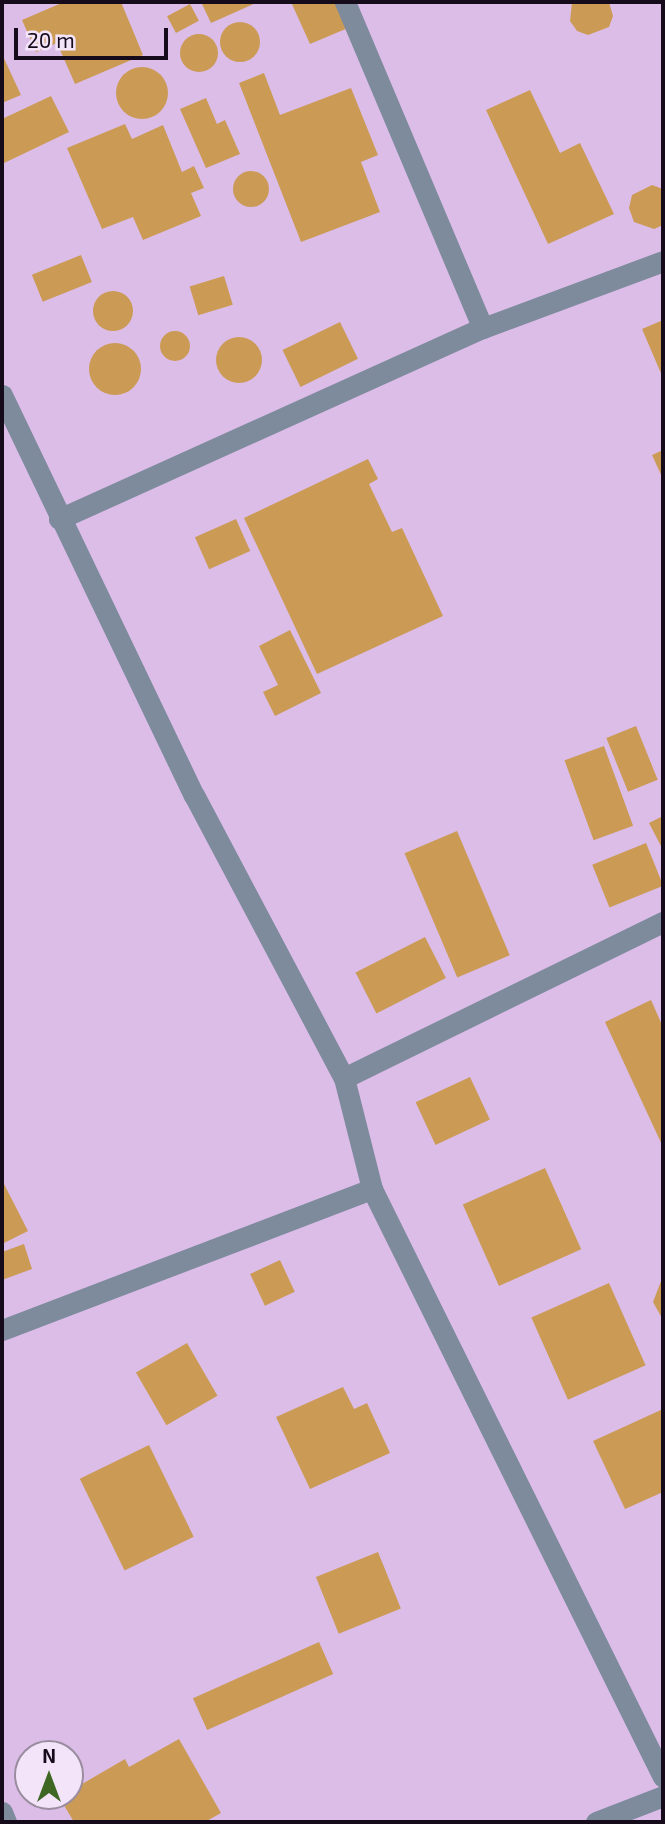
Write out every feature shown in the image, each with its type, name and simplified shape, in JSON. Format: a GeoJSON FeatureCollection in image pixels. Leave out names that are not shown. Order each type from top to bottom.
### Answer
{"type":"FeatureCollection","features":[{"type":"Feature","properties":{"kind":"street"},"geometry":{"type":"LineString","coordinates":[[345,2],[483,328]]}},
{"type":"Feature","properties":{"kind":"street"},"geometry":{"type":"LineString","coordinates":[[59,519],[483,328],[663,261]]}},
{"type":"Feature","properties":{"kind":"street"},"geometry":{"type":"LineString","coordinates":[[2,395],[59,519],[194,795],[344,1078],[372,1189],[663,1777]]}},
{"type":"Feature","properties":{"kind":"street"},"geometry":{"type":"LineString","coordinates":[[344,1078],[663,922]]}},
{"type":"Feature","properties":{"kind":"street"},"geometry":{"type":"LineString","coordinates":[[2,1330],[372,1189]]}},
{"type":"Feature","properties":{"kind":"street"},"geometry":{"type":"LineString","coordinates":[[596,1822],[663,1796]]}},
{"type":"Feature","properties":{"kind":"street"},"geometry":{"type":"LineString","coordinates":[[2,1812],[6,1822]]}},
{"type":"Feature","properties":{"kind":"building"},"geometry":{"type":"Polygon","coordinates":[[[64,2],[121,2],[143,55],[75,84],[57,43],[36,52],[22,20],[64,2]]]}},
{"type":"Feature","properties":{"kind":"building"},"geometry":{"type":"Polygon","coordinates":[[[201,2],[258,2],[211,23],[201,2]]]}},
{"type":"Feature","properties":{"kind":"building"},"geometry":{"type":"Polygon","coordinates":[[[291,2],[336,2],[348,28],[310,44],[291,2]]]}},
{"type":"Feature","properties":{"kind":"building"},"geometry":{"type":"Polygon","coordinates":[[[572,2],[609,2],[613,16],[609,27],[588,35],[577,31],[570,21],[572,2]]]}},
{"type":"Feature","properties":{"kind":"building"},"geometry":{"type":"Polygon","coordinates":[[[190,4],[199,21],[176,33],[167,16],[190,4]]]}},
{"type":"Feature","properties":{"kind":"building"},"geometry":{"type":"Polygon","coordinates":[[[240,22],[248,23],[254,28],[259,34],[259,50],[254,56],[248,61],[240,62],[232,61],[226,56],[221,50],[220,42],[221,34],[226,28],[232,23],[240,22]]]}},
{"type":"Feature","properties":{"kind":"building"},"geometry":{"type":"Polygon","coordinates":[[[199,34],[212,40],[218,53],[212,66],[199,72],[186,66],[180,53],[186,40],[199,34]]]}},
{"type":"Feature","properties":{"kind":"building"},"geometry":{"type":"Polygon","coordinates":[[[2,54],[21,95],[2,103],[2,54]]]}},
{"type":"Feature","properties":{"kind":"building"},"geometry":{"type":"Polygon","coordinates":[[[142,67],[152,69],[160,75],[166,83],[166,103],[160,111],[152,117],[142,119],[132,117],[124,111],[118,103],[116,93],[118,83],[124,75],[132,69],[142,67]]]}},
{"type":"Feature","properties":{"kind":"building"},"geometry":{"type":"Polygon","coordinates":[[[264,73],[280,115],[351,88],[378,155],[361,162],[380,212],[301,242],[239,83],[264,73]]]}},
{"type":"Feature","properties":{"kind":"building"},"geometry":{"type":"Polygon","coordinates":[[[530,90],[560,153],[580,143],[614,214],[548,244],[486,110],[530,90]]]}},
{"type":"Feature","properties":{"kind":"building"},"geometry":{"type":"Polygon","coordinates":[[[51,96],[69,132],[2,164],[2,119],[51,96]]]}},
{"type":"Feature","properties":{"kind":"building"},"geometry":{"type":"Polygon","coordinates":[[[206,98],[217,124],[225,120],[240,154],[206,168],[180,109],[206,98]]]}},
{"type":"Feature","properties":{"kind":"building"},"geometry":{"type":"Polygon","coordinates":[[[125,124],[132,139],[163,125],[182,172],[194,166],[204,188],[191,193],[201,216],[143,240],[133,217],[102,229],[67,148],[125,124]]]}},
{"type":"Feature","properties":{"kind":"building"},"geometry":{"type":"Polygon","coordinates":[[[251,171],[264,176],[269,189],[264,202],[251,207],[238,202],[233,189],[238,176],[251,171]]]}},
{"type":"Feature","properties":{"kind":"building"},"geometry":{"type":"Polygon","coordinates":[[[652,185],[663,189],[663,225],[654,229],[634,222],[629,208],[632,195],[652,185]]]}},
{"type":"Feature","properties":{"kind":"building"},"geometry":{"type":"Polygon","coordinates":[[[81,255],[92,282],[43,302],[32,275],[81,255]]]}},
{"type":"Feature","properties":{"kind":"building"},"geometry":{"type":"Polygon","coordinates":[[[224,276],[233,305],[198,315],[190,287],[224,276]]]}},
{"type":"Feature","properties":{"kind":"building"},"geometry":{"type":"Polygon","coordinates":[[[113,291],[121,292],[127,297],[132,303],[132,319],[127,325],[121,330],[113,331],[105,330],[99,325],[94,319],[93,311],[94,303],[99,297],[105,292],[113,291]]]}},
{"type":"Feature","properties":{"kind":"building"},"geometry":{"type":"Polygon","coordinates":[[[663,320],[663,378],[642,329],[663,320]]]}},
{"type":"Feature","properties":{"kind":"building"},"geometry":{"type":"Polygon","coordinates":[[[340,322],[358,359],[300,387],[282,350],[340,322]]]}},
{"type":"Feature","properties":{"kind":"building"},"geometry":{"type":"Polygon","coordinates":[[[175,331],[185,336],[190,346],[185,356],[175,361],[165,356],[160,346],[165,336],[175,331]]]}},
{"type":"Feature","properties":{"kind":"building"},"geometry":{"type":"Polygon","coordinates":[[[239,337],[255,344],[262,360],[255,376],[239,383],[223,376],[216,360],[223,344],[239,337]]]}},
{"type":"Feature","properties":{"kind":"building"},"geometry":{"type":"Polygon","coordinates":[[[115,343],[134,350],[141,369],[134,388],[115,395],[96,388],[89,369],[96,350],[115,343]]]}},
{"type":"Feature","properties":{"kind":"building"},"geometry":{"type":"Polygon","coordinates":[[[663,450],[663,479],[652,455],[663,450]]]}},
{"type":"Feature","properties":{"kind":"building"},"geometry":{"type":"Polygon","coordinates":[[[368,459],[378,479],[369,484],[392,532],[402,528],[443,616],[317,674],[244,518],[368,459]]]}},
{"type":"Feature","properties":{"kind":"building"},"geometry":{"type":"Polygon","coordinates":[[[236,519],[250,551],[209,569],[195,537],[236,519]]]}},
{"type":"Feature","properties":{"kind":"building"},"geometry":{"type":"Polygon","coordinates":[[[290,630],[321,693],[275,716],[263,692],[278,685],[259,646],[290,630]]]}},
{"type":"Feature","properties":{"kind":"building"},"geometry":{"type":"Polygon","coordinates":[[[636,726],[658,780],[628,792],[606,738],[636,726]]]}},
{"type":"Feature","properties":{"kind":"building"},"geometry":{"type":"Polygon","coordinates":[[[604,746],[633,826],[594,840],[565,760],[604,746]]]}},
{"type":"Feature","properties":{"kind":"building"},"geometry":{"type":"Polygon","coordinates":[[[663,816],[663,850],[649,823],[663,816]]]}},
{"type":"Feature","properties":{"kind":"building"},"geometry":{"type":"Polygon","coordinates":[[[457,831],[510,955],[457,978],[405,853],[457,831]]]}},
{"type":"Feature","properties":{"kind":"building"},"geometry":{"type":"Polygon","coordinates":[[[646,843],[663,886],[609,907],[592,865],[646,843]]]}},
{"type":"Feature","properties":{"kind":"building"},"geometry":{"type":"Polygon","coordinates":[[[425,937],[446,978],[376,1013],[356,972],[425,937]]]}},
{"type":"Feature","properties":{"kind":"building"},"geometry":{"type":"Polygon","coordinates":[[[651,1000],[663,1027],[663,1147],[605,1022],[651,1000]]]}},
{"type":"Feature","properties":{"kind":"building"},"geometry":{"type":"Polygon","coordinates":[[[470,1077],[490,1120],[435,1145],[416,1102],[470,1077]]]}},
{"type":"Feature","properties":{"kind":"building"},"geometry":{"type":"Polygon","coordinates":[[[545,1168],[581,1249],[499,1286],[463,1205],[545,1168]]]}},
{"type":"Feature","properties":{"kind":"building"},"geometry":{"type":"Polygon","coordinates":[[[2,1180],[28,1231],[2,1244],[2,1180]]]}},
{"type":"Feature","properties":{"kind":"building"},"geometry":{"type":"Polygon","coordinates":[[[24,1244],[32,1269],[2,1280],[2,1252],[24,1244]]]}},
{"type":"Feature","properties":{"kind":"building"},"geometry":{"type":"Polygon","coordinates":[[[280,1260],[295,1292],[265,1306],[250,1274],[280,1260]]]}},
{"type":"Feature","properties":{"kind":"building"},"geometry":{"type":"Polygon","coordinates":[[[663,1276],[663,1320],[653,1302],[663,1276]]]}},
{"type":"Feature","properties":{"kind":"building"},"geometry":{"type":"Polygon","coordinates":[[[609,1283],[646,1365],[568,1400],[531,1318],[609,1283]]]}},
{"type":"Feature","properties":{"kind":"building"},"geometry":{"type":"Polygon","coordinates":[[[187,1343],[218,1396],[166,1425],[136,1372],[187,1343]]]}},
{"type":"Feature","properties":{"kind":"building"},"geometry":{"type":"Polygon","coordinates":[[[343,1387],[354,1409],[367,1403],[390,1453],[310,1489],[276,1417],[343,1387]]]}},
{"type":"Feature","properties":{"kind":"building"},"geometry":{"type":"Polygon","coordinates":[[[663,1409],[663,1492],[625,1509],[593,1441],[663,1409]]]}},
{"type":"Feature","properties":{"kind":"building"},"geometry":{"type":"Polygon","coordinates":[[[149,1445],[194,1537],[125,1570],[80,1479],[149,1445]]]}},
{"type":"Feature","properties":{"kind":"building"},"geometry":{"type":"Polygon","coordinates":[[[378,1552],[401,1609],[339,1634],[316,1577],[378,1552]]]}},
{"type":"Feature","properties":{"kind":"building"},"geometry":{"type":"Polygon","coordinates":[[[319,1642],[333,1674],[207,1730],[193,1698],[319,1642]]]}},
{"type":"Feature","properties":{"kind":"building"},"geometry":{"type":"Polygon","coordinates":[[[179,1739],[221,1813],[205,1822],[74,1822],[67,1810],[84,1810],[84,1783],[125,1759],[129,1767],[179,1739]]]}}]}
